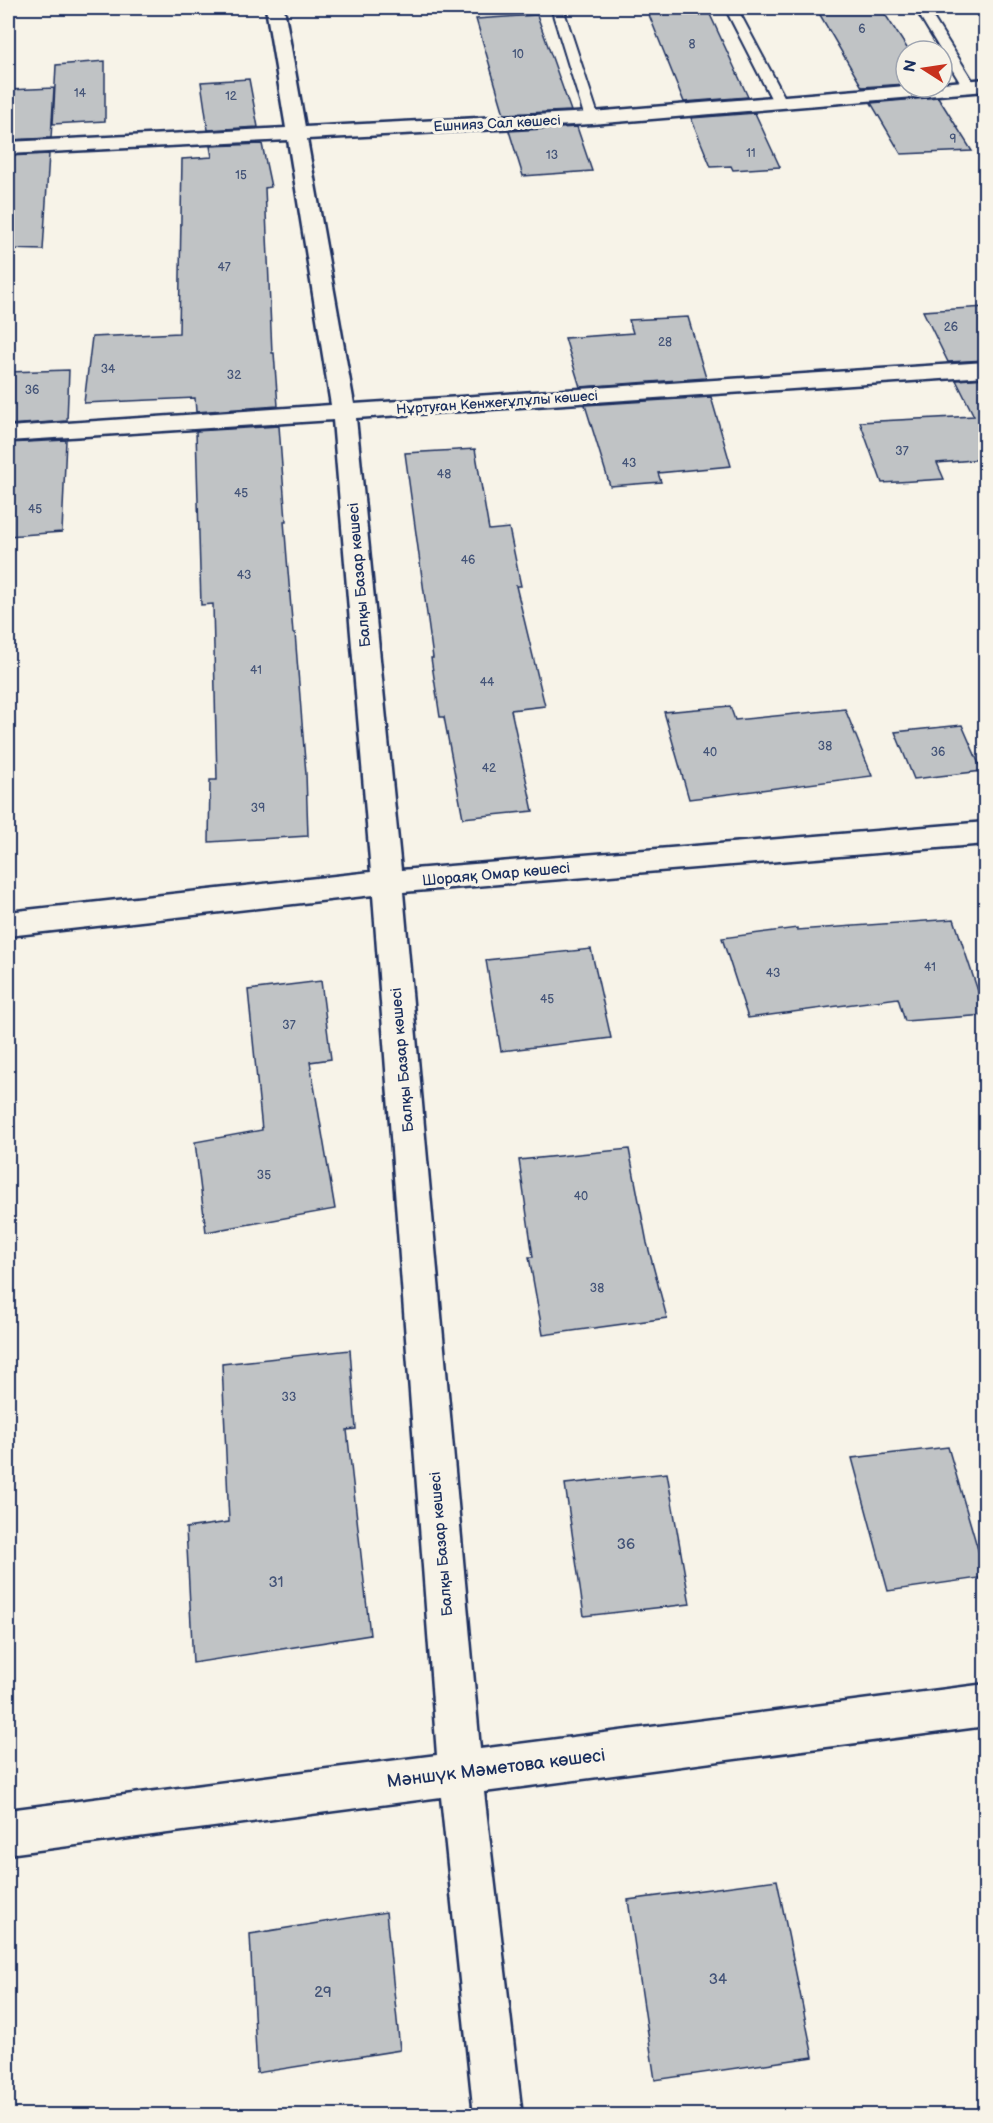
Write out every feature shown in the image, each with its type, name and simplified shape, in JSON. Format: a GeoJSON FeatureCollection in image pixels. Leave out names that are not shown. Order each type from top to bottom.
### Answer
{"type":"FeatureCollection","features":[{"type":"Feature","properties":{"kind":"street","name":"Балқы Базар көшесі"},"geometry":{"type":"LineString","coordinates":[[275,8],[344,412],[387,882],[460,1773],[498,2115]]}},
{"type":"Feature","properties":{"kind":"street","name":"Ешнияз Сал көшесі"},"geometry":{"type":"LineString","coordinates":[[8,148],[592,118],[977,86]]}},
{"type":"Feature","properties":{"kind":"street","name":"Нұртуған Кенжеғұлұлы көшесі"},"geometry":{"type":"LineString","coordinates":[[8,434],[986,369]]}},
{"type":"Feature","properties":{"kind":"street","name":"Шораяқ Омар көшесі"},"geometry":{"type":"LineString","coordinates":[[8,924],[387,882],[986,833]]}},
{"type":"Feature","properties":{"kind":"street","name":"Мәншүк Мәметова көшесі"},"geometry":{"type":"LineString","coordinates":[[8,1832],[986,1705]]}},
{"type":"Feature","properties":{"kind":"lane"},"geometry":{"type":"LineString","coordinates":[[557,8],[592,118]]}},
{"type":"Feature","properties":{"kind":"lane"},"geometry":{"type":"LineString","coordinates":[[732,8],[780,102]]}},
{"type":"Feature","properties":{"kind":"lane"},"geometry":{"type":"LineString","coordinates":[[921,8],[977,86]]}},
{"type":"Feature","properties":{"kind":"building"},"geometry":{"type":"Polygon","coordinates":[[[707,8],[748,97],[684,102],[647,10],[707,8]]]}},
{"type":"Feature","properties":{"kind":"building"},"geometry":{"type":"Polygon","coordinates":[[[816,8],[881,8],[901,39],[894,39],[894,85],[862,87],[816,8]]]}},
{"type":"Feature","properties":{"kind":"building"},"geometry":{"type":"Polygon","coordinates":[[[537,15],[571,111],[504,114],[476,19],[537,15]]]}},
{"type":"Feature","properties":{"kind":"building"},"geometry":{"type":"Polygon","coordinates":[[[105,61],[105,121],[53,124],[56,65],[105,61]]]}},
{"type":"Feature","properties":{"kind":"building"},"geometry":{"type":"Polygon","coordinates":[[[249,79],[258,127],[208,130],[201,82],[249,79]]]}},
{"type":"Feature","properties":{"kind":"building"},"geometry":{"type":"Polygon","coordinates":[[[54,88],[51,138],[8,140],[8,90],[54,88]]]}},
{"type":"Feature","properties":{"kind":"building"},"geometry":{"type":"Polygon","coordinates":[[[939,99],[972,151],[901,154],[871,103],[939,99]]]}},
{"type":"Feature","properties":{"kind":"building"},"geometry":{"type":"Polygon","coordinates":[[[755,113],[780,167],[733,170],[731,166],[711,167],[691,118],[755,113]]]}},
{"type":"Feature","properties":{"kind":"building"},"geometry":{"type":"Polygon","coordinates":[[[577,127],[592,171],[523,176],[509,131],[577,127]]]}},
{"type":"Feature","properties":{"kind":"building"},"geometry":{"type":"Polygon","coordinates":[[[262,144],[271,187],[265,188],[272,353],[274,353],[278,406],[196,412],[195,398],[84,403],[92,337],[179,333],[182,159],[212,157],[210,146],[262,144]]]}},
{"type":"Feature","properties":{"kind":"building"},"geometry":{"type":"Polygon","coordinates":[[[49,154],[43,250],[8,249],[8,156],[49,154]]]}},
{"type":"Feature","properties":{"kind":"building"},"geometry":{"type":"Polygon","coordinates":[[[986,307],[986,360],[948,362],[923,311],[986,307]]]}},
{"type":"Feature","properties":{"kind":"building"},"geometry":{"type":"Polygon","coordinates":[[[688,317],[706,378],[580,387],[565,338],[633,333],[629,320],[688,317]]]}},
{"type":"Feature","properties":{"kind":"building"},"geometry":{"type":"Polygon","coordinates":[[[69,370],[67,421],[8,425],[8,372],[69,370]]]}},
{"type":"Feature","properties":{"kind":"building"},"geometry":{"type":"Polygon","coordinates":[[[986,378],[986,459],[937,463],[944,479],[882,483],[860,422],[974,416],[956,380],[986,378]]]}},
{"type":"Feature","properties":{"kind":"building"},"geometry":{"type":"Polygon","coordinates":[[[711,397],[731,466],[658,473],[661,482],[610,486],[585,405],[711,397]]]}},
{"type":"Feature","properties":{"kind":"building"},"geometry":{"type":"Polygon","coordinates":[[[279,426],[286,521],[284,521],[306,774],[308,836],[209,842],[210,780],[217,780],[213,604],[201,605],[196,431],[279,426]]]}},
{"type":"Feature","properties":{"kind":"building"},"geometry":{"type":"Polygon","coordinates":[[[66,440],[62,532],[8,536],[8,443],[66,440]]]}},
{"type":"Feature","properties":{"kind":"building"},"geometry":{"type":"Polygon","coordinates":[[[475,449],[489,530],[509,528],[521,586],[516,586],[545,706],[511,710],[533,811],[463,818],[444,717],[440,717],[405,453],[475,449]]]}},
{"type":"Feature","properties":{"kind":"building"},"geometry":{"type":"Polygon","coordinates":[[[730,706],[735,720],[845,709],[872,776],[689,799],[664,712],[730,706]]]}},
{"type":"Feature","properties":{"kind":"building"},"geometry":{"type":"Polygon","coordinates":[[[962,725],[982,771],[914,779],[895,732],[962,725]]]}},
{"type":"Feature","properties":{"kind":"building"},"geometry":{"type":"Polygon","coordinates":[[[954,919],[986,1015],[905,1021],[898,998],[748,1018],[722,938],[797,928],[797,930],[954,919]]]}},
{"type":"Feature","properties":{"kind":"building"},"geometry":{"type":"Polygon","coordinates":[[[591,949],[611,1038],[501,1051],[486,960],[591,949]]]}},
{"type":"Feature","properties":{"kind":"building"},"geometry":{"type":"Polygon","coordinates":[[[321,981],[331,1059],[310,1062],[335,1209],[206,1232],[195,1142],[262,1130],[248,990],[321,981]]]}},
{"type":"Feature","properties":{"kind":"building"},"geometry":{"type":"Polygon","coordinates":[[[629,1149],[647,1243],[667,1318],[543,1335],[529,1257],[533,1257],[519,1160],[629,1149]]]}},
{"type":"Feature","properties":{"kind":"building"},"geometry":{"type":"Polygon","coordinates":[[[350,1350],[356,1429],[347,1430],[370,1635],[193,1663],[186,1528],[229,1522],[222,1364],[350,1350]]]}},
{"type":"Feature","properties":{"kind":"building"},"geometry":{"type":"Polygon","coordinates":[[[948,1447],[986,1577],[888,1591],[852,1458],[948,1447]]]}},
{"type":"Feature","properties":{"kind":"building"},"geometry":{"type":"Polygon","coordinates":[[[667,1473],[690,1604],[584,1616],[565,1484],[667,1473]]]}},
{"type":"Feature","properties":{"kind":"building"},"geometry":{"type":"Polygon","coordinates":[[[777,1880],[813,2057],[655,2080],[628,1900],[777,1880]]]}},
{"type":"Feature","properties":{"kind":"building"},"geometry":{"type":"Polygon","coordinates":[[[386,1912],[400,2050],[257,2073],[250,1934],[386,1912]]]}}]}
